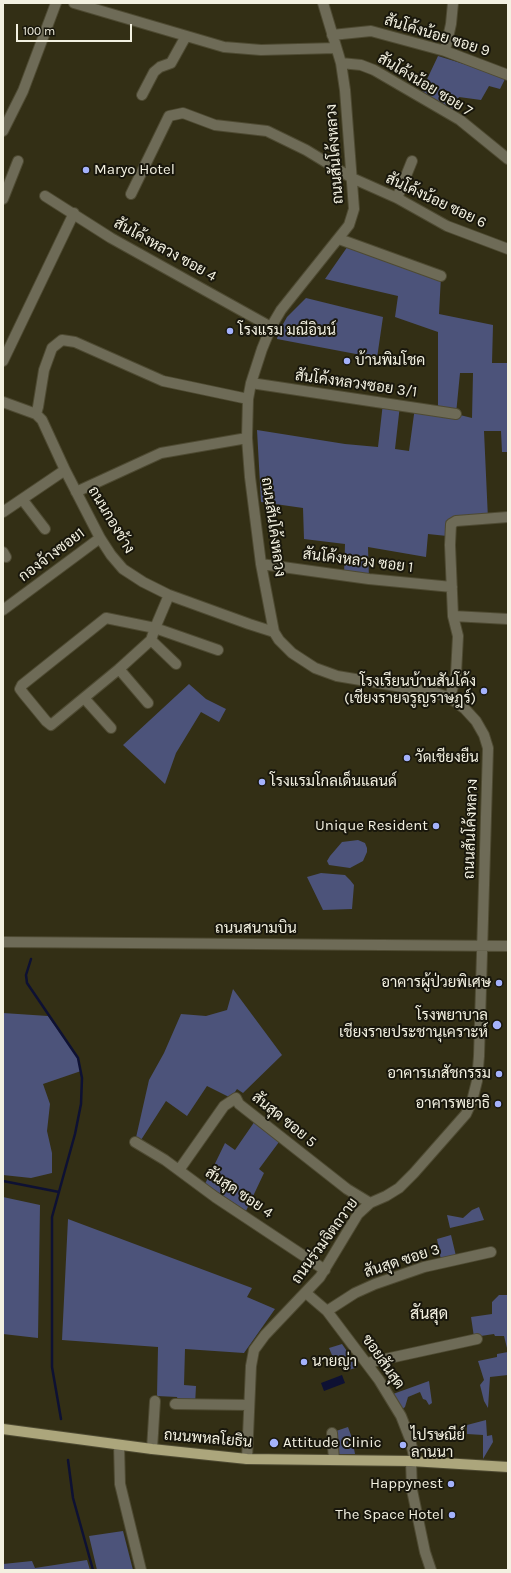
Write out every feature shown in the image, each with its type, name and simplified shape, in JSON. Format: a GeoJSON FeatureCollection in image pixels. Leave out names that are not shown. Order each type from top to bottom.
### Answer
{"type":"FeatureCollection","features":[{"type":"Feature","properties":{"kind":"main road","name":"ถนนพหลโยธิน"},"geometry":{"type":"LineString","coordinates":[[3,1429],[152,1449],[247,1459],[413,1461],[508,1466]]}},
{"type":"Feature","properties":{"kind":"street"},"geometry":{"type":"LineString","coordinates":[[3,131],[23,91],[56,3]]}},
{"type":"Feature","properties":{"kind":"street"},"geometry":{"type":"LineString","coordinates":[[74,3],[224,47],[261,50],[336,48]]}},
{"type":"Feature","properties":{"kind":"street","name":"ถนนสันโค้งหลวง"},"geometry":{"type":"LineString","coordinates":[[323,3],[341,63],[346,90],[354,209],[349,226],[281,310],[271,327],[251,383],[248,399],[247,438],[261,564],[274,632],[279,640],[292,653],[315,668],[337,676],[436,693],[450,698],[465,709],[476,721],[484,735],[488,748],[482,946]]}},
{"type":"Feature","properties":{"kind":"street"},"geometry":{"type":"LineString","coordinates":[[445,51],[451,24],[453,3]]}},
{"type":"Feature","properties":{"kind":"street","name":"สันโค้งน้อย ซอย 9"},"geometry":{"type":"LineString","coordinates":[[332,35],[371,31],[445,51],[508,76]]}},
{"type":"Feature","properties":{"kind":"street"},"geometry":{"type":"LineString","coordinates":[[142,95],[154,72],[160,67],[171,63],[186,36]]}},
{"type":"Feature","properties":{"kind":"street","name":"สันโค้งน้อย ซอย 7"},"geometry":{"type":"LineString","coordinates":[[341,63],[362,65],[460,120],[508,160]]}},
{"type":"Feature","properties":{"kind":"street","name":"สันโค้งน้อย ซอย 6"},"geometry":{"type":"LineString","coordinates":[[131,194],[169,116],[183,113],[215,125],[267,131],[306,150],[352,178],[396,198],[447,226],[508,249]]}},
{"type":"Feature","properties":{"kind":"street"},"geometry":{"type":"LineString","coordinates":[[3,199],[18,161]]}},
{"type":"Feature","properties":{"kind":"street"},"geometry":{"type":"LineString","coordinates":[[396,198],[412,161]]}},
{"type":"Feature","properties":{"kind":"street","name":"สันโค้งหลวง ซอย 4"},"geometry":{"type":"LineString","coordinates":[[45,196],[111,238],[271,327]]}},
{"type":"Feature","properties":{"kind":"street"},"geometry":{"type":"LineString","coordinates":[[3,361],[74,214]]}},
{"type":"Feature","properties":{"kind":"street"},"geometry":{"type":"LineString","coordinates":[[339,239],[441,276]]}},
{"type":"Feature","properties":{"kind":"street"},"geometry":{"type":"LineString","coordinates":[[3,402],[36,414],[44,370],[52,348],[62,340],[75,342],[163,381],[248,399]]}},
{"type":"Feature","properties":{"kind":"street","name":"สันโค้งหลวงซอย 3/1"},"geometry":{"type":"LineString","coordinates":[[251,383],[456,414]]}},
{"type":"Feature","properties":{"kind":"street","name":"ถนนกองช้าง"},"geometry":{"type":"LineString","coordinates":[[36,414],[42,420],[65,470],[100,538],[111,555],[123,569],[143,582],[169,595],[274,632]]}},
{"type":"Feature","properties":{"kind":"street"},"geometry":{"type":"LineString","coordinates":[[76,492],[161,453],[247,438]]}},
{"type":"Feature","properties":{"kind":"street"},"geometry":{"type":"LineString","coordinates":[[3,512],[65,470]]}},
{"type":"Feature","properties":{"kind":"street"},"geometry":{"type":"LineString","coordinates":[[22,499],[45,529]]}},
{"type":"Feature","properties":{"kind":"street"},"geometry":{"type":"LineString","coordinates":[[450,698],[456,674],[458,636],[453,616],[450,544],[451,524],[456,521],[508,517]]}},
{"type":"Feature","properties":{"kind":"street","name":"กองจ้างซอย1"},"geometry":{"type":"LineString","coordinates":[[3,610],[100,538]]}},
{"type":"Feature","properties":{"kind":"street","name":"สันโค้งหลวง ซอย 1"},"geometry":{"type":"LineString","coordinates":[[261,564],[369,579],[452,587]]}},
{"type":"Feature","properties":{"kind":"street"},"geometry":{"type":"LineString","coordinates":[[169,595],[155,628],[151,640],[119,669],[51,725],[20,689],[22,685],[106,618],[155,628],[218,650]]}},
{"type":"Feature","properties":{"kind":"street"},"geometry":{"type":"LineString","coordinates":[[453,616],[508,619]]}},
{"type":"Feature","properties":{"kind":"street"},"geometry":{"type":"LineString","coordinates":[[151,640],[176,664]]}},
{"type":"Feature","properties":{"kind":"street"},"geometry":{"type":"LineString","coordinates":[[119,669],[148,703]]}},
{"type":"Feature","properties":{"kind":"street"},"geometry":{"type":"LineString","coordinates":[[84,698],[111,728]]}},
{"type":"Feature","properties":{"kind":"street","name":"ถนนสนามบิน"},"geometry":{"type":"LineString","coordinates":[[3,942],[508,946]]}},
{"type":"Feature","properties":{"kind":"street","name":"ถนนร่วมจิตถวาย"},"geometry":{"type":"LineString","coordinates":[[247,1459],[251,1366],[254,1350],[265,1335],[320,1277],[358,1214],[370,1203],[399,1188],[466,1114],[472,1102],[477,1081],[482,946]]}},
{"type":"Feature","properties":{"kind":"street","name":"สันสุด ซอย 5"},"geometry":{"type":"LineString","coordinates":[[179,1170],[224,1106],[236,1098],[239,1104],[346,1190],[370,1203]]}},
{"type":"Feature","properties":{"kind":"street","name":"สันสุด ซอย 4"},"geometry":{"type":"LineString","coordinates":[[135,1142],[165,1160],[215,1197],[325,1270]]}},
{"type":"Feature","properties":{"kind":"street","name":"สันสุด ซอย 3"},"geometry":{"type":"LineString","coordinates":[[327,1311],[355,1293],[375,1284],[424,1267],[491,1252]]}},
{"type":"Feature","properties":{"kind":"street","name":"ซอยสันสุด"},"geometry":{"type":"LineString","coordinates":[[306,1292],[327,1311],[367,1363],[401,1416],[410,1439],[413,1461],[412,1490],[425,1552],[431,1570]]}},
{"type":"Feature","properties":{"kind":"street"},"geometry":{"type":"LineString","coordinates":[[367,1363],[477,1339]]}},
{"type":"Feature","properties":{"kind":"street"},"geometry":{"type":"LineString","coordinates":[[152,1449],[155,1401]]}},
{"type":"Feature","properties":{"kind":"street"},"geometry":{"type":"LineString","coordinates":[[175,1404],[249,1405]]}},
{"type":"Feature","properties":{"kind":"street"},"geometry":{"type":"LineString","coordinates":[[332,1433],[334,1460]]}},
{"type":"Feature","properties":{"kind":"street"},"geometry":{"type":"LineString","coordinates":[[120,1445],[120,1484],[141,1570]]}},
{"type":"Feature","properties":{"kind":"shaded area"},"geometry":{"type":"Polygon","coordinates":[[[438,56],[506,77],[500,89],[489,86],[481,100],[459,97],[452,112],[421,92],[438,56]]]}},
{"type":"Feature","properties":{"kind":"shaded area"},"geometry":{"type":"Polygon","coordinates":[[[350,243],[441,276],[439,314],[493,325],[492,363],[508,363],[508,452],[502,452],[501,431],[484,431],[488,519],[458,520],[446,523],[447,536],[428,534],[426,557],[368,547],[369,579],[344,575],[345,544],[304,539],[303,508],[261,502],[257,430],[345,444],[378,447],[383,403],[400,405],[395,449],[409,451],[415,407],[438,410],[438,332],[395,317],[398,296],[325,279],[350,243]],[[460,373],[456,414],[472,418],[473,373],[460,373]]]}},
{"type":"Feature","properties":{"kind":"shaded area"},"geometry":{"type":"Polygon","coordinates":[[[306,298],[383,317],[377,358],[277,339],[278,333],[287,317],[306,298]]]}},
{"type":"Feature","properties":{"kind":"shaded area"},"geometry":{"type":"Polygon","coordinates":[[[189,684],[206,699],[226,709],[219,722],[201,712],[176,753],[165,784],[123,745],[189,684]]]}},
{"type":"Feature","properties":{"kind":"shaded area"},"geometry":{"type":"Polygon","coordinates":[[[358,840],[365,843],[367,848],[363,861],[350,868],[329,865],[327,861],[342,842],[358,840]]]}},
{"type":"Feature","properties":{"kind":"shaded area"},"geometry":{"type":"Polygon","coordinates":[[[321,873],[345,875],[350,880],[354,885],[352,909],[323,910],[307,877],[321,873]]]}},
{"type":"Feature","properties":{"kind":"shaded area"},"geometry":{"type":"Polygon","coordinates":[[[233,989],[282,1055],[243,1093],[237,1089],[231,1098],[207,1086],[187,1116],[166,1101],[141,1140],[135,1142],[149,1080],[164,1053],[181,1014],[206,1016],[227,1010],[233,989]]]}},
{"type":"Feature","properties":{"kind":"shaded area"},"geometry":{"type":"Polygon","coordinates":[[[3,1013],[48,1016],[78,1058],[81,1071],[43,1084],[50,1104],[47,1131],[52,1153],[52,1173],[31,1178],[3,1175],[3,1013]]]}},
{"type":"Feature","properties":{"kind":"shaded area"},"geometry":{"type":"Polygon","coordinates":[[[255,1121],[279,1142],[259,1169],[264,1173],[246,1211],[205,1184],[225,1143],[235,1150],[255,1121]]]}},
{"type":"Feature","properties":{"kind":"shaded area"},"geometry":{"type":"Polygon","coordinates":[[[3,1197],[40,1205],[38,1338],[3,1334],[3,1197]]]}},
{"type":"Feature","properties":{"kind":"shaded area"},"geometry":{"type":"Polygon","coordinates":[[[479,1207],[484,1220],[450,1228],[447,1215],[463,1218],[472,1210],[479,1207]]]}},
{"type":"Feature","properties":{"kind":"shaded area"},"geometry":{"type":"Polygon","coordinates":[[[68,1219],[252,1288],[247,1297],[275,1309],[244,1353],[185,1349],[184,1385],[196,1386],[195,1405],[179,1404],[177,1397],[157,1396],[158,1347],[62,1340],[68,1219]]]}},
{"type":"Feature","properties":{"kind":"shaded area"},"geometry":{"type":"Polygon","coordinates":[[[451,1235],[456,1256],[441,1260],[437,1239],[451,1235]]]}},
{"type":"Feature","properties":{"kind":"shaded area"},"geometry":{"type":"Polygon","coordinates":[[[499,1295],[508,1295],[508,1352],[504,1336],[495,1336],[494,1334],[474,1337],[471,1317],[492,1314],[492,1302],[499,1295]]]}},
{"type":"Feature","properties":{"kind":"shaded area"},"geometry":{"type":"Polygon","coordinates":[[[342,1344],[358,1367],[346,1371],[341,1357],[334,1360],[329,1348],[342,1344]]]}},
{"type":"Feature","properties":{"kind":"shaded area"},"geometry":{"type":"Polygon","coordinates":[[[508,1352],[508,1375],[490,1377],[488,1408],[484,1401],[480,1385],[484,1380],[478,1361],[497,1357],[497,1354],[508,1352]]]}},
{"type":"Feature","properties":{"kind":"shaded area"},"geometry":{"type":"Polygon","coordinates":[[[342,1375],[345,1383],[324,1391],[321,1383],[342,1375]]]}},
{"type":"Feature","properties":{"kind":"shaded area"},"geometry":{"type":"Polygon","coordinates":[[[429,1381],[432,1403],[429,1405],[426,1400],[423,1399],[420,1392],[408,1397],[405,1407],[401,1410],[393,1394],[429,1381]]]}},
{"type":"Feature","properties":{"kind":"shaded area"},"geometry":{"type":"Polygon","coordinates":[[[486,1420],[487,1436],[492,1435],[493,1442],[483,1459],[483,1435],[467,1434],[467,1425],[486,1420]]]}},
{"type":"Feature","properties":{"kind":"shaded area"},"geometry":{"type":"Polygon","coordinates":[[[348,1427],[355,1454],[337,1454],[333,1432],[348,1427]]]}},
{"type":"Feature","properties":{"kind":"shaded area"},"geometry":{"type":"Polygon","coordinates":[[[123,1531],[133,1570],[97,1570],[89,1536],[123,1531]]]}},
{"type":"Feature","properties":{"kind":"shaded area"},"geometry":{"type":"Polygon","coordinates":[[[87,1560],[90,1570],[3,1570],[3,1564],[32,1561],[35,1568],[87,1560]]]}},
{"type":"Feature","properties":{"kind":"waterway"},"geometry":{"type":"LineString","coordinates":[[31,959],[26,975],[27,983],[78,1058],[82,1078],[81,1104],[75,1134],[52,1217],[52,1367],[61,1419]]}},
{"type":"Feature","properties":{"kind":"waterway"},"geometry":{"type":"LineString","coordinates":[[3,1181],[59,1192]]}},
{"type":"Feature","properties":{"kind":"waterway"},"geometry":{"type":"LineString","coordinates":[[68,1460],[73,1498],[93,1570]]}},
{"type":"Feature","properties":{"kind":"place","name":"Maryo Hotel"},"geometry":{"type":"Point","coordinates":[86,170]}},
{"type":"Feature","properties":{"kind":"place","name":"โรงแรม มณีอินน์"},"geometry":{"type":"Point","coordinates":[230,331]}},
{"type":"Feature","properties":{"kind":"place","name":"บ้านพิมโชค"},"geometry":{"type":"Point","coordinates":[347,361]}},
{"type":"Feature","properties":{"kind":"place","name":"โรงเรียนบ้านสันโค้ง (เชียงรายจรูญราษฎร์)"},"geometry":{"type":"Point","coordinates":[484,691]}},
{"type":"Feature","properties":{"kind":"place","name":"วัดเชียงยืน"},"geometry":{"type":"Point","coordinates":[407,758]}},
{"type":"Feature","properties":{"kind":"place","name":"โรงแรมโกลเด็นแลนด์"},"geometry":{"type":"Point","coordinates":[262,782]}},
{"type":"Feature","properties":{"kind":"place","name":"Unique Resident"},"geometry":{"type":"Point","coordinates":[436,826]}},
{"type":"Feature","properties":{"kind":"place","name":"อาคารผู้ป่วยพิเศษ"},"geometry":{"type":"Point","coordinates":[499,983]}},
{"type":"Feature","properties":{"kind":"place","name":"โรงพยาบาล เชียงรายประชานุเคราะห์"},"geometry":{"type":"Point","coordinates":[497,1025]}},
{"type":"Feature","properties":{"kind":"place","name":"อาคารเภสัชกรรม"},"geometry":{"type":"Point","coordinates":[499,1074]}},
{"type":"Feature","properties":{"kind":"place","name":"อาคารพยาธิ"},"geometry":{"type":"Point","coordinates":[498,1104]}},
{"type":"Feature","properties":{"kind":"place","name":"นายญ่า"},"geometry":{"type":"Point","coordinates":[304,1362]}},
{"type":"Feature","properties":{"kind":"place","name":"Attitude Clinic"},"geometry":{"type":"Point","coordinates":[274,1443]}},
{"type":"Feature","properties":{"kind":"place","name":"ไปรษณีย์ ลานนา"},"geometry":{"type":"Point","coordinates":[403,1445]}},
{"type":"Feature","properties":{"kind":"place","name":"Happynest"},"geometry":{"type":"Point","coordinates":[451,1484]}},
{"type":"Feature","properties":{"kind":"place","name":"The Space Hotel"},"geometry":{"type":"Point","coordinates":[452,1515]}},
{"type":"Feature","properties":{"kind":"district","name":"สันสุด"},"geometry":{"type":"Point","coordinates":[429,1314]}}]}
